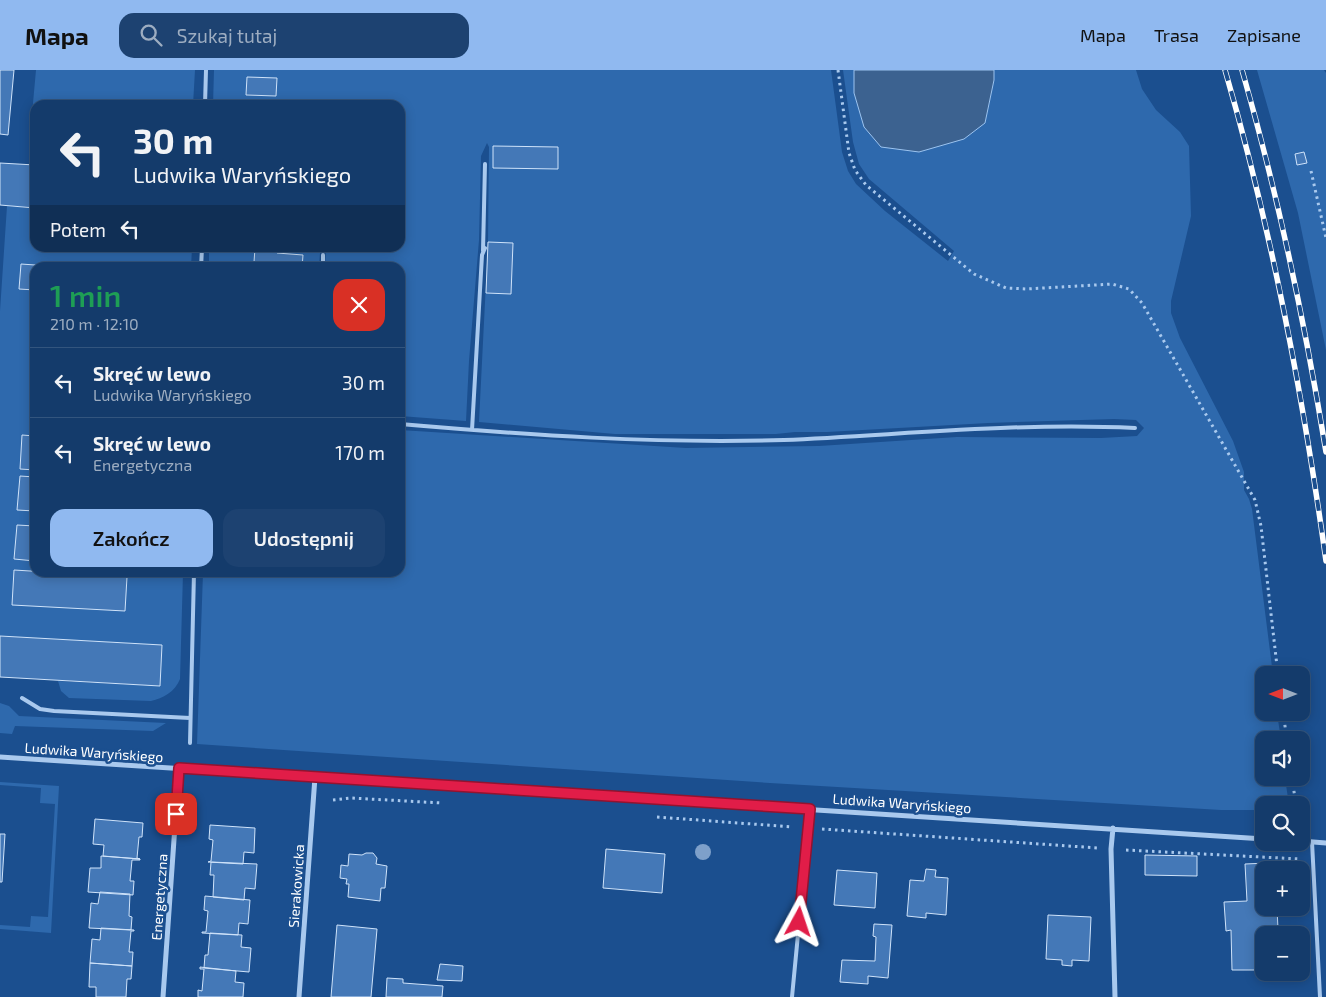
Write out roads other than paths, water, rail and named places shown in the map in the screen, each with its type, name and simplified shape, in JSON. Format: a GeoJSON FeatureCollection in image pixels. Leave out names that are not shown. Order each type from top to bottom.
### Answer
{"type":"FeatureCollection","features":[{"type":"Feature","properties":{"kind":"street","name":"Ludwika Waryńskiego"},"geometry":{"type":"LineString","coordinates":[[0,757],[1255,838]]}},
{"type":"Feature","properties":{"kind":"street","name":"Energetyczna"},"geometry":{"type":"LineString","coordinates":[[163,997],[179,768]]}},
{"type":"Feature","properties":{"kind":"street","name":"Sierakowicka"},"geometry":{"type":"LineString","coordinates":[[299,997],[314,777]]}},
{"type":"Feature","properties":{"kind":"street"},"geometry":{"type":"LineString","coordinates":[[1113,828],[1111,849],[1115,997]]}},
{"type":"Feature","properties":{"kind":"street"},"geometry":{"type":"LineString","coordinates":[[1312,842],[1326,843]]}},
{"type":"Feature","properties":{"kind":"lane"},"geometry":{"type":"LineString","coordinates":[[205,100],[206,70]]}},
{"type":"Feature","properties":{"kind":"lane"},"geometry":{"type":"LineString","coordinates":[[472,430],[484,250],[485,164]]}},
{"type":"Feature","properties":{"kind":"lane"},"geometry":{"type":"LineString","coordinates":[[322,262],[323,255]]}},
{"type":"Feature","properties":{"kind":"lane"},"geometry":{"type":"LineString","coordinates":[[405,424],[632,440],[697,441],[784,440],[959,430],[1135,428]]}},
{"type":"Feature","properties":{"kind":"lane"},"geometry":{"type":"LineString","coordinates":[[190,744],[194,577]]}},
{"type":"Feature","properties":{"kind":"lane"},"geometry":{"type":"LineString","coordinates":[[22,698],[40,709],[54,711],[190,718]]}},
{"type":"Feature","properties":{"kind":"lane"},"geometry":{"type":"LineString","coordinates":[[792,997],[810,809]]}},
{"type":"Feature","properties":{"kind":"lane"},"geometry":{"type":"LineString","coordinates":[[1312,842],[1320,997]]}},
{"type":"Feature","properties":{"kind":"railway"},"geometry":{"type":"LineString","coordinates":[[1225,70],[1272,252],[1307,437],[1326,561]]}},
{"type":"Feature","properties":{"kind":"railway"},"geometry":{"type":"LineString","coordinates":[[1242,70],[1290,260],[1326,452]]}}]}
